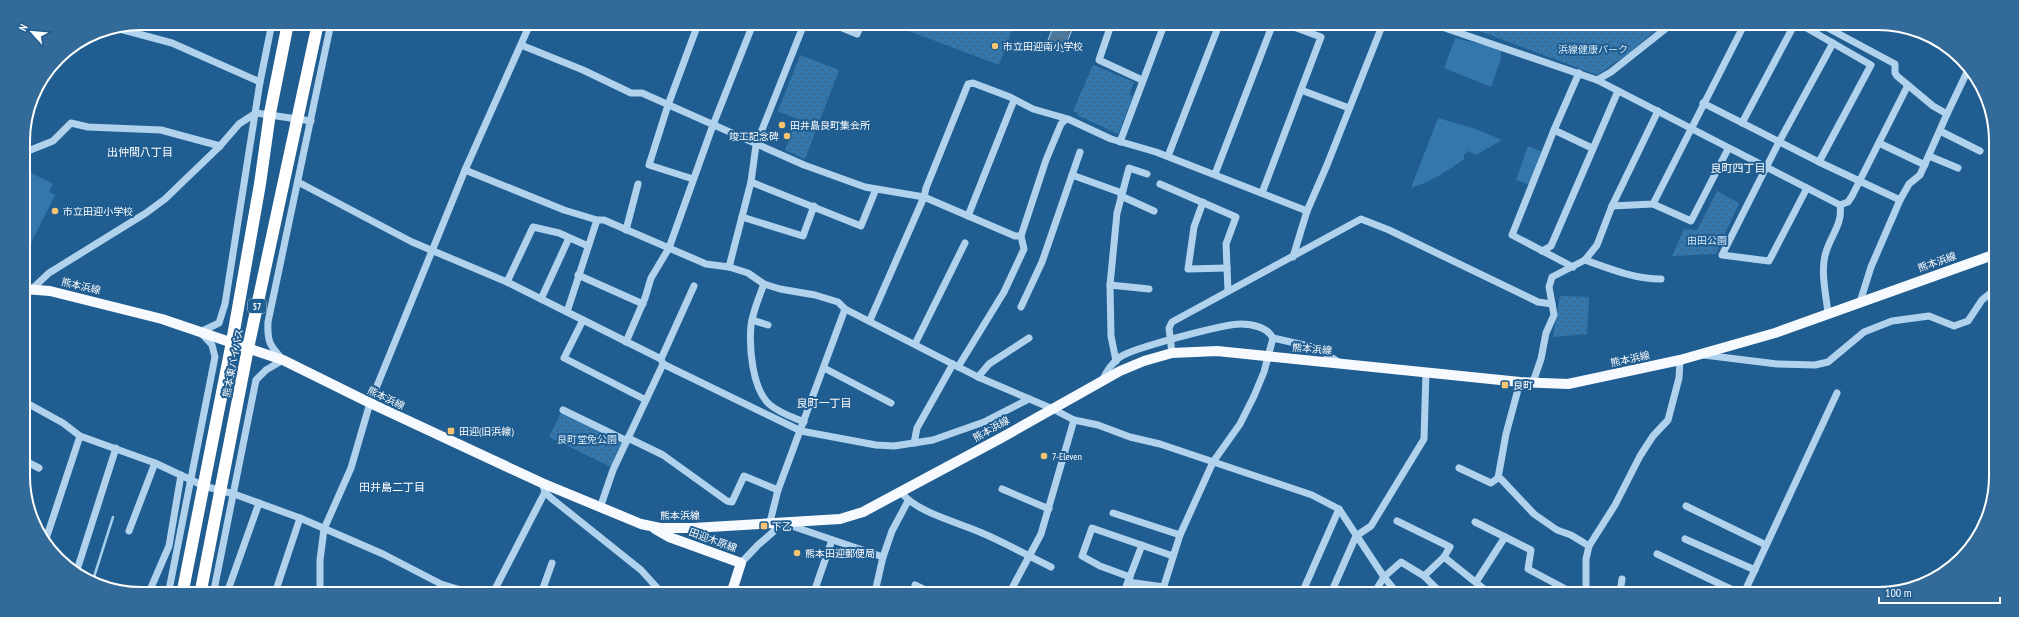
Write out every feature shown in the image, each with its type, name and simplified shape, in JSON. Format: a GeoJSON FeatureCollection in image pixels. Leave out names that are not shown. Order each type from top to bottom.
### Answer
{"type":"FeatureCollection","features":[{"type":"Feature","properties":{"kind":"highway","name":"熊本東バイパス"},"geometry":{"type":"LineString","coordinates":[[184,587],[232,342],[260,184],[270,113],[287,30]]}},
{"type":"Feature","properties":{"kind":"highway","name":"熊本東バイパス"},"geometry":{"type":"LineString","coordinates":[[202,587],[248,348],[317,30]]}},
{"type":"Feature","properties":{"kind":"main road","name":"熊本浜線"},"geometry":{"type":"LineString","coordinates":[[30,289],[50,291],[162,319],[283,360],[543,488],[650,526],[693,528],[840,518],[863,512],[1120,371],[1144,361],[1172,353],[1217,351],[1520,382],[1568,384],[1680,360],[1775,333],[1989,256]]}},
{"type":"Feature","properties":{"kind":"main road","name":"田迎木原線"},"geometry":{"type":"LineString","coordinates":[[650,526],[669,537],[741,563],[733,587]]}},
{"type":"Feature","properties":{"kind":"street"},"geometry":{"type":"LineString","coordinates":[[170,587],[215,357],[212,345],[200,332],[219,322],[225,304],[260,82],[271,30]]}},
{"type":"Feature","properties":{"kind":"street"},"geometry":{"type":"LineString","coordinates":[[215,587],[256,380],[266,370],[283,360],[271,347],[267,337],[268,322],[330,30]]}},
{"type":"Feature","properties":{"kind":"street"},"geometry":{"type":"LineString","coordinates":[[320,587],[320,560],[324,529],[351,468],[370,404],[465,170],[527,30]]}},
{"type":"Feature","properties":{"kind":"street"},"geometry":{"type":"LineString","coordinates":[[693,180],[649,165],[668,106],[696,30]]}},
{"type":"Feature","properties":{"kind":"street"},"geometry":{"type":"LineString","coordinates":[[626,342],[643,304],[651,278],[669,248],[713,125],[751,30]]}},
{"type":"Feature","properties":{"kind":"street"},"geometry":{"type":"LineString","coordinates":[[729,267],[751,182],[756,144],[802,30]]}},
{"type":"Feature","properties":{"kind":"street"},"geometry":{"type":"LineString","coordinates":[[848,30],[858,34],[859,30]]}},
{"type":"Feature","properties":{"kind":"street"},"geometry":{"type":"LineString","coordinates":[[1109,30],[1099,60],[1142,80]]}},
{"type":"Feature","properties":{"kind":"street"},"geometry":{"type":"LineString","coordinates":[[1120,142],[1162,30]]}},
{"type":"Feature","properties":{"kind":"street"},"geometry":{"type":"LineString","coordinates":[[1168,156],[1217,30]]}},
{"type":"Feature","properties":{"kind":"street"},"geometry":{"type":"LineString","coordinates":[[1215,174],[1270,30]]}},
{"type":"Feature","properties":{"kind":"street"},"geometry":{"type":"LineString","coordinates":[[1262,193],[1321,37],[1302,30]]}},
{"type":"Feature","properties":{"kind":"street"},"geometry":{"type":"LineString","coordinates":[[1293,257],[1307,211],[1380,30]]}},
{"type":"Feature","properties":{"kind":"street"},"geometry":{"type":"LineString","coordinates":[[1451,30],[1597,80],[1728,149],[1840,205],[1848,202],[1860,181],[1908,85]]}},
{"type":"Feature","properties":{"kind":"street"},"geometry":{"type":"LineString","coordinates":[[1597,80],[1611,72],[1664,30]]}},
{"type":"Feature","properties":{"kind":"street"},"geometry":{"type":"LineString","coordinates":[[1653,204],[1690,128],[1741,30]]}},
{"type":"Feature","properties":{"kind":"street"},"geometry":{"type":"LineString","coordinates":[[1742,123],[1790,30]]}},
{"type":"Feature","properties":{"kind":"street"},"geometry":{"type":"LineString","coordinates":[[1810,30],[1870,65],[1819,162]]}},
{"type":"Feature","properties":{"kind":"street"},"geometry":{"type":"LineString","coordinates":[[1832,30],[1895,64],[1895,73],[1933,106],[1948,114]]}},
{"type":"Feature","properties":{"kind":"street"},"geometry":{"type":"LineString","coordinates":[[127,31],[172,43],[260,82]]}},
{"type":"Feature","properties":{"kind":"street"},"geometry":{"type":"LineString","coordinates":[[1807,188],[1769,261],[1722,254],[1766,167],[1833,43]]}},
{"type":"Feature","properties":{"kind":"street"},"geometry":{"type":"LineString","coordinates":[[521,45],[583,70],[631,93],[642,93],[804,166],[865,187],[924,197],[968,216],[1021,236]]}},
{"type":"Feature","properties":{"kind":"street"},"geometry":{"type":"LineString","coordinates":[[1573,267],[1512,235],[1554,130],[1579,73]]}},
{"type":"Feature","properties":{"kind":"street"},"geometry":{"type":"LineString","coordinates":[[1860,302],[1871,267],[1900,200],[1909,184],[1920,175],[1966,74]]}},
{"type":"Feature","properties":{"kind":"street"},"geometry":{"type":"LineString","coordinates":[[870,320],[924,197],[926,188],[968,84],[973,83],[1033,109],[1068,119],[1120,142],[1168,156],[1307,211]]}},
{"type":"Feature","properties":{"kind":"street"},"geometry":{"type":"LineString","coordinates":[[1301,90],[1349,108]]}},
{"type":"Feature","properties":{"kind":"street"},"geometry":{"type":"LineString","coordinates":[[1555,257],[1550,250],[1551,246],[1592,148],[1618,91]]}},
{"type":"Feature","properties":{"kind":"street"},"geometry":{"type":"LineString","coordinates":[[968,216],[1014,100]]}},
{"type":"Feature","properties":{"kind":"street"},"geometry":{"type":"LineString","coordinates":[[1703,103],[1819,162],[1900,200]]}},
{"type":"Feature","properties":{"kind":"street"},"geometry":{"type":"LineString","coordinates":[[1533,382],[1541,359],[1546,333],[1554,315],[1549,287],[1552,277],[1585,260],[1597,245],[1612,206],[1658,111]]}},
{"type":"Feature","properties":{"kind":"street"},"geometry":{"type":"LineString","coordinates":[[30,287],[49,273],[146,213],[165,199],[220,146],[239,124],[256,113],[270,113],[311,120]]}},
{"type":"Feature","properties":{"kind":"street"},"geometry":{"type":"LineString","coordinates":[[914,443],[918,428],[955,366],[1004,292],[1024,249],[1021,236],[1046,160],[1061,124],[1068,119]]}},
{"type":"Feature","properties":{"kind":"street"},"geometry":{"type":"LineString","coordinates":[[30,150],[53,142],[71,123],[88,127],[162,130],[220,146]]}},
{"type":"Feature","properties":{"kind":"street"},"geometry":{"type":"LineString","coordinates":[[1554,130],[1592,148]]}},
{"type":"Feature","properties":{"kind":"street"},"geometry":{"type":"LineString","coordinates":[[1940,131],[1980,151]]}},
{"type":"Feature","properties":{"kind":"street"},"geometry":{"type":"LineString","coordinates":[[1879,143],[1925,165]]}},
{"type":"Feature","properties":{"kind":"street"},"geometry":{"type":"LineString","coordinates":[[1612,206],[1653,204],[1691,221],[1728,149]]}},
{"type":"Feature","properties":{"kind":"street"},"geometry":{"type":"LineString","coordinates":[[1021,307],[1042,262],[1080,152]]}},
{"type":"Feature","properties":{"kind":"street"},"geometry":{"type":"LineString","coordinates":[[1929,156],[1958,168]]}},
{"type":"Feature","properties":{"kind":"street"},"geometry":{"type":"LineString","coordinates":[[1116,361],[1110,328],[1110,284],[1116,212],[1129,168],[1147,174]]}},
{"type":"Feature","properties":{"kind":"street"},"geometry":{"type":"LineString","coordinates":[[465,170],[564,210],[597,220],[604,220],[706,264],[729,267],[748,273],[764,284],[780,289],[815,295],[838,302],[845,309],[870,320],[955,366],[1053,409],[1074,420],[1098,425],[1130,437],[1160,444],[1312,495],[1339,509],[1392,587]]}},
{"type":"Feature","properties":{"kind":"street"},"geometry":{"type":"LineString","coordinates":[[1072,175],[1122,195],[1154,211]]}},
{"type":"Feature","properties":{"kind":"street"},"geometry":{"type":"LineString","coordinates":[[298,182],[377,224],[433,251],[506,282],[541,299],[662,362],[801,431],[876,445],[894,446],[933,440],[984,422],[1029,399]]}},
{"type":"Feature","properties":{"kind":"street"},"geometry":{"type":"LineString","coordinates":[[751,182],[861,226],[876,189]]}},
{"type":"Feature","properties":{"kind":"street"},"geometry":{"type":"LineString","coordinates":[[626,230],[638,184]]}},
{"type":"Feature","properties":{"kind":"street"},"geometry":{"type":"LineString","coordinates":[[1160,184],[1236,217],[1226,244],[1228,291]]}},
{"type":"Feature","properties":{"kind":"street"},"geometry":{"type":"LineString","coordinates":[[1203,202],[1194,227],[1188,269],[1227,268]]}},
{"type":"Feature","properties":{"kind":"street"},"geometry":{"type":"LineString","coordinates":[[1828,313],[1823,264],[1826,252],[1842,215],[1840,205]]}},
{"type":"Feature","properties":{"kind":"street"},"geometry":{"type":"LineString","coordinates":[[742,217],[803,236],[814,206]]}},
{"type":"Feature","properties":{"kind":"street"},"geometry":{"type":"LineString","coordinates":[[1172,353],[1169,328],[1172,322],[1361,219],[1389,230],[1538,302],[1552,304]]}},
{"type":"Feature","properties":{"kind":"street"},"geometry":{"type":"LineString","coordinates":[[566,312],[597,220]]}},
{"type":"Feature","properties":{"kind":"street"},"geometry":{"type":"LineString","coordinates":[[506,282],[533,227],[569,238],[588,246]]}},
{"type":"Feature","properties":{"kind":"street"},"geometry":{"type":"LineString","coordinates":[[541,299],[569,238]]}},
{"type":"Feature","properties":{"kind":"street"},"geometry":{"type":"LineString","coordinates":[[915,344],[965,243]]}},
{"type":"Feature","properties":{"kind":"street"},"geometry":{"type":"LineString","coordinates":[[1542,251],[1551,246]]}},
{"type":"Feature","properties":{"kind":"street"},"geometry":{"type":"LineString","coordinates":[[1585,260],[1614,270],[1650,279],[1661,280]]}},
{"type":"Feature","properties":{"kind":"street"},"geometry":{"type":"LineString","coordinates":[[578,275],[643,304]]}},
{"type":"Feature","properties":{"kind":"street"},"geometry":{"type":"LineString","coordinates":[[764,284],[752,320],[753,364],[756,380],[761,394],[774,408],[804,422]]}},
{"type":"Feature","properties":{"kind":"street"},"geometry":{"type":"LineString","coordinates":[[1110,284],[1150,289]]}},
{"type":"Feature","properties":{"kind":"street"},"geometry":{"type":"LineString","coordinates":[[600,508],[613,470],[646,400],[694,286]]}},
{"type":"Feature","properties":{"kind":"street"},"geometry":{"type":"LineString","coordinates":[[1700,355],[1776,364],[1815,365],[1828,362],[1864,332],[1892,321],[1929,316],[1954,326],[1968,321],[1982,300],[1989,294]]}},
{"type":"Feature","properties":{"kind":"street"},"geometry":{"type":"LineString","coordinates":[[741,563],[773,532],[778,490],[845,309]]}},
{"type":"Feature","properties":{"kind":"street"},"geometry":{"type":"LineString","coordinates":[[583,320],[564,358],[646,400]]}},
{"type":"Feature","properties":{"kind":"street"},"geometry":{"type":"LineString","coordinates":[[752,320],[768,325]]}},
{"type":"Feature","properties":{"kind":"street"},"geometry":{"type":"LineString","coordinates":[[1102,381],[1107,370],[1120,357],[1131,352],[1171,340],[1240,324],[1261,328],[1271,333],[1273,338],[1269,357],[1254,396],[1240,424],[1213,462],[1180,535],[1164,587]]}},
{"type":"Feature","properties":{"kind":"street"},"geometry":{"type":"LineString","coordinates":[[978,377],[989,364],[1029,338]]}},
{"type":"Feature","properties":{"kind":"street"},"geometry":{"type":"LineString","coordinates":[[1273,338],[1317,348],[1342,364]]}},
{"type":"Feature","properties":{"kind":"street"},"geometry":{"type":"LineString","coordinates":[[1586,587],[1586,559],[1589,546],[1615,505],[1640,456],[1653,436],[1668,420],[1679,378],[1680,360]]}},
{"type":"Feature","properties":{"kind":"street"},"geometry":{"type":"LineString","coordinates":[[824,368],[891,403]]}},
{"type":"Feature","properties":{"kind":"street"},"geometry":{"type":"LineString","coordinates":[[1334,587],[1356,536],[1371,526],[1424,439],[1426,372]]}},
{"type":"Feature","properties":{"kind":"street"},"geometry":{"type":"LineString","coordinates":[[1459,468],[1491,483],[1498,478],[1506,434],[1520,382]]}},
{"type":"Feature","properties":{"kind":"street"},"geometry":{"type":"LineString","coordinates":[[1747,587],[1837,393]]}},
{"type":"Feature","properties":{"kind":"street"},"geometry":{"type":"LineString","coordinates":[[30,405],[63,423],[80,436],[155,463],[204,486],[234,494],[300,518],[383,554],[441,584],[450,587]]}},
{"type":"Feature","properties":{"kind":"street"},"geometry":{"type":"LineString","coordinates":[[563,410],[663,455],[727,501],[732,502],[744,476],[778,490]]}},
{"type":"Feature","properties":{"kind":"street"},"geometry":{"type":"LineString","coordinates":[[1013,587],[1041,534],[1074,420]]}},
{"type":"Feature","properties":{"kind":"street"},"geometry":{"type":"LineString","coordinates":[[47,535],[80,436]]}},
{"type":"Feature","properties":{"kind":"street"},"geometry":{"type":"LineString","coordinates":[[78,567],[116,448]]}},
{"type":"Feature","properties":{"kind":"street"},"geometry":{"type":"LineString","coordinates":[[129,531],[155,463]]}},
{"type":"Feature","properties":{"kind":"street"},"geometry":{"type":"LineString","coordinates":[[30,464],[39,468]]}},
{"type":"Feature","properties":{"kind":"street"},"geometry":{"type":"LineString","coordinates":[[151,587],[169,546],[181,475]]}},
{"type":"Feature","properties":{"kind":"street"},"geometry":{"type":"LineString","coordinates":[[1498,478],[1502,479],[1534,514],[1557,530],[1571,535],[1589,546]]}},
{"type":"Feature","properties":{"kind":"street"},"geometry":{"type":"LineString","coordinates":[[496,587],[543,488],[595,535],[640,570],[656,587]]}},
{"type":"Feature","properties":{"kind":"street"},"geometry":{"type":"LineString","coordinates":[[1002,489],[1049,509]]}},
{"type":"Feature","properties":{"kind":"street"},"geometry":{"type":"LineString","coordinates":[[901,492],[908,500],[930,512],[983,533],[1051,567]]}},
{"type":"Feature","properties":{"kind":"street"},"geometry":{"type":"LineString","coordinates":[[876,587],[883,557],[892,531],[908,500]]}},
{"type":"Feature","properties":{"kind":"street"},"geometry":{"type":"LineString","coordinates":[[229,587],[259,503]]}},
{"type":"Feature","properties":{"kind":"street"},"geometry":{"type":"LineString","coordinates":[[1686,506],[1766,545]]}},
{"type":"Feature","properties":{"kind":"street"},"geometry":{"type":"LineString","coordinates":[[1304,587],[1339,509]]}},
{"type":"Feature","properties":{"kind":"street"},"geometry":{"type":"LineString","coordinates":[[1113,513],[1180,535]]}},
{"type":"Feature","properties":{"kind":"street"},"geometry":{"type":"LineString","coordinates":[[277,587],[300,518]]}},
{"type":"Feature","properties":{"kind":"street"},"geometry":{"type":"LineString","coordinates":[[1397,521],[1450,547],[1444,557],[1424,576]]}},
{"type":"Feature","properties":{"kind":"street"},"geometry":{"type":"LineString","coordinates":[[775,522],[883,557]]}},
{"type":"Feature","properties":{"kind":"street"},"geometry":{"type":"LineString","coordinates":[[1475,522],[1531,550],[1528,569],[1562,587]]}},
{"type":"Feature","properties":{"kind":"street"},"geometry":{"type":"LineString","coordinates":[[1153,587],[1129,580],[1082,556],[1092,528],[1173,556]]}},
{"type":"Feature","properties":{"kind":"street"},"geometry":{"type":"LineString","coordinates":[[1476,582],[1505,537]]}},
{"type":"Feature","properties":{"kind":"street"},"geometry":{"type":"LineString","coordinates":[[1686,539],[1755,570]]}},
{"type":"Feature","properties":{"kind":"street"},"geometry":{"type":"LineString","coordinates":[[816,587],[832,540]]}},
{"type":"Feature","properties":{"kind":"street"},"geometry":{"type":"LineString","coordinates":[[1126,587],[1142,545]]}},
{"type":"Feature","properties":{"kind":"street"},"geometry":{"type":"LineString","coordinates":[[1657,554],[1725,587]]}},
{"type":"Feature","properties":{"kind":"street"},"geometry":{"type":"LineString","coordinates":[[1444,557],[1482,587]]}},
{"type":"Feature","properties":{"kind":"street"},"geometry":{"type":"LineString","coordinates":[[1378,587],[1384,577],[1401,562],[1424,576],[1435,587]]}},
{"type":"Feature","properties":{"kind":"street"},"geometry":{"type":"LineString","coordinates":[[543,587],[552,564]]}},
{"type":"Feature","properties":{"kind":"street"},"geometry":{"type":"LineString","coordinates":[[1622,579],[1622,587]]}},
{"type":"Feature","properties":{"kind":"street"},"geometry":{"type":"LineString","coordinates":[[915,585],[919,587]]}},
{"type":"Feature","properties":{"kind":"green space"},"geometry":{"type":"Polygon","coordinates":[[[906,30],[1012,30],[999,65],[906,30]]]}},
{"type":"Feature","properties":{"kind":"green space","name":"浜線健康パーク"},"geometry":{"type":"Polygon","coordinates":[[[1477,30],[1656,30],[1628,54],[1597,75],[1477,30]]]}},
{"type":"Feature","properties":{"kind":"green space"},"geometry":{"type":"Polygon","coordinates":[[[1455,38],[1501,49],[1501,59],[1491,87],[1444,68],[1455,38]]]}},
{"type":"Feature","properties":{"kind":"green space"},"geometry":{"type":"Polygon","coordinates":[[[800,55],[839,70],[805,159],[785,150],[797,119],[778,111],[800,55]]]}},
{"type":"Feature","properties":{"kind":"green space"},"geometry":{"type":"Polygon","coordinates":[[[1093,65],[1134,82],[1129,95],[1133,97],[1118,134],[1077,115],[1078,113],[1073,111],[1093,65]]]}},
{"type":"Feature","properties":{"kind":"green space"},"geometry":{"type":"Polygon","coordinates":[[[1438,118],[1476,129],[1502,140],[1476,155],[1468,151],[1464,155],[1464,159],[1452,168],[1439,176],[1411,188],[1438,118]]]}},
{"type":"Feature","properties":{"kind":"green space"},"geometry":{"type":"Polygon","coordinates":[[[1528,146],[1543,152],[1529,185],[1516,180],[1528,146]]]}},
{"type":"Feature","properties":{"kind":"green space"},"geometry":{"type":"Polygon","coordinates":[[[30,172],[53,184],[49,192],[55,195],[31,243],[30,172]]]}},
{"type":"Feature","properties":{"kind":"green space","name":"由田公園"},"geometry":{"type":"Polygon","coordinates":[[[1717,191],[1739,203],[1716,254],[1672,256],[1684,229],[1697,230],[1717,191]]]}},
{"type":"Feature","properties":{"kind":"green space"},"geometry":{"type":"Polygon","coordinates":[[[1560,296],[1589,297],[1587,334],[1553,337],[1560,296]]]}},
{"type":"Feature","properties":{"kind":"green space","name":"良町堂免公園"},"geometry":{"type":"Polygon","coordinates":[[[562,411],[625,442],[613,468],[549,437],[562,411]]]}},
{"type":"Feature","properties":{"kind":"water"},"geometry":{"type":"Polygon","coordinates":[[[1052,30],[1072,30],[1063,52],[1046,45],[1052,30]]]}},
{"type":"Feature","properties":{"kind":"waterway"},"geometry":{"type":"LineString","coordinates":[[94,576],[113,517]]}},
{"type":"Feature","properties":{"kind":"place","name":"市立田迎南小学校"},"geometry":{"type":"Point","coordinates":[995,46]}},
{"type":"Feature","properties":{"kind":"place","name":"田井島良町集会所"},"geometry":{"type":"Point","coordinates":[782,125]}},
{"type":"Feature","properties":{"kind":"place","name":"竣工記念碑"},"geometry":{"type":"Point","coordinates":[787,136]}},
{"type":"Feature","properties":{"kind":"place","name":"市立田迎小学校"},"geometry":{"type":"Point","coordinates":[55,211]}},
{"type":"Feature","properties":{"kind":"place","name":"良町"},"geometry":{"type":"Point","coordinates":[1505,385]}},
{"type":"Feature","properties":{"kind":"place","name":"田迎(旧浜線)"},"geometry":{"type":"Point","coordinates":[451,431]}},
{"type":"Feature","properties":{"kind":"place","name":"7-Eleven"},"geometry":{"type":"Point","coordinates":[1044,456]}},
{"type":"Feature","properties":{"kind":"place","name":"下乙"},"geometry":{"type":"Point","coordinates":[764,526]}},
{"type":"Feature","properties":{"kind":"place","name":"熊本田迎郵便局"},"geometry":{"type":"Point","coordinates":[797,553]}},
{"type":"Feature","properties":{"kind":"district","name":"出仲間八丁目"},"geometry":{"type":"Point","coordinates":[140,152]}},
{"type":"Feature","properties":{"kind":"district","name":"良町四丁目"},"geometry":{"type":"Point","coordinates":[1738,168]}},
{"type":"Feature","properties":{"kind":"district","name":"良町一丁目"},"geometry":{"type":"Point","coordinates":[824,403]}},
{"type":"Feature","properties":{"kind":"district","name":"田井島二丁目"},"geometry":{"type":"Point","coordinates":[392,487]}}]}
